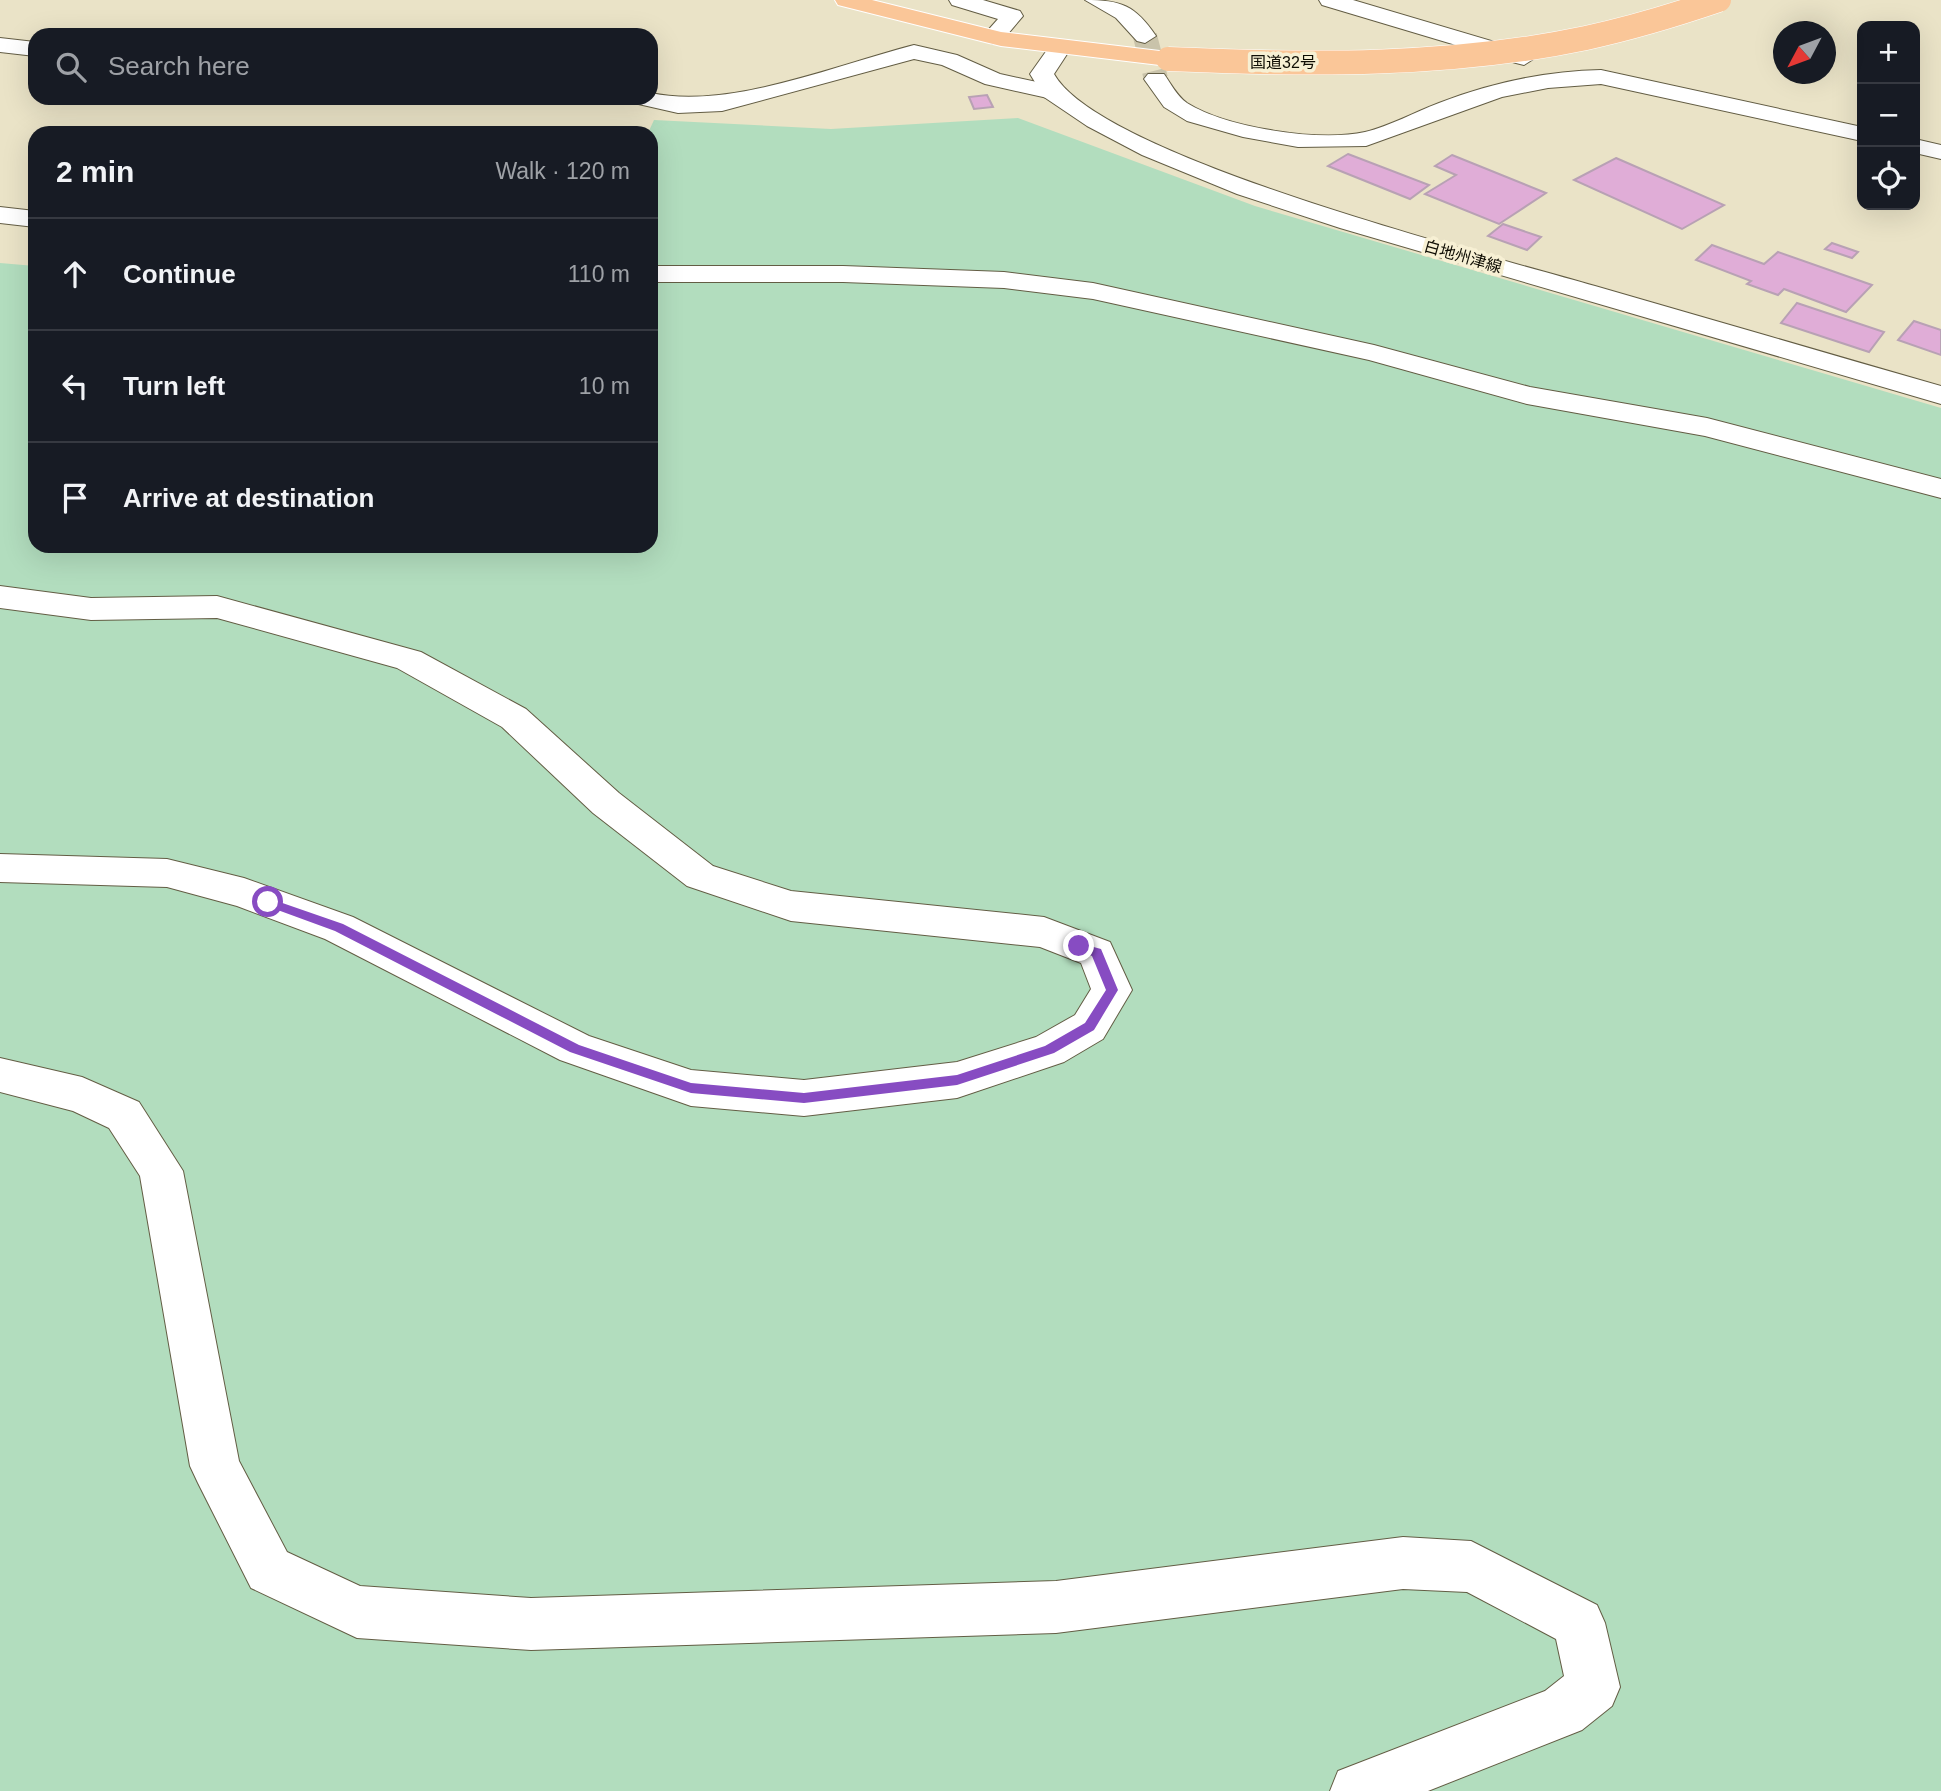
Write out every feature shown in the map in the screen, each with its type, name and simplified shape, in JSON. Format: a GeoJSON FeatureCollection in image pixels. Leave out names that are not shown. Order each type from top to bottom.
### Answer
{"type":"FeatureCollection","features":[{"type":"Feature","properties":{"kind":"highway","name":"国道32号"},"geometry":{"type":"LineString","coordinates":[[846,0],[993,37],[1162,69],[1452,57],[1541,46],[1623,31],[1719,0]]}},
{"type":"Feature","properties":{"kind":"street"},"geometry":{"type":"LineString","coordinates":[[960,0],[1012,16],[993,37]]}},
{"type":"Feature","properties":{"kind":"street"},"geometry":{"type":"LineString","coordinates":[[1096,0],[1122,12],[1136,23],[1144,36]]}},
{"type":"Feature","properties":{"kind":"street"},"geometry":{"type":"LineString","coordinates":[[1330,0],[1557,68],[1572,76]]}},
{"type":"Feature","properties":{"kind":"street"},"geometry":{"type":"LineString","coordinates":[[0,45],[28,48]]}},
{"type":"Feature","properties":{"kind":"street"},"geometry":{"type":"LineString","coordinates":[[1052,92],[1042,74],[1060,48]]}},
{"type":"Feature","properties":{"kind":"street"},"geometry":{"type":"LineString","coordinates":[[658,102],[678,106],[722,104],[914,52],[949,60],[993,79],[1052,92]]}},
{"type":"Feature","properties":{"kind":"street"},"geometry":{"type":"LineString","coordinates":[[1162,69],[1177,107],[1214,123],[1254,132],[1338,142],[1364,139],[1477,97],[1572,76],[1601,77],[1857,133]]}},
{"type":"Feature","properties":{"kind":"street","name":"白地州津線"},"geometry":{"type":"LineString","coordinates":[[1052,92],[1094,121],[1152,150],[1246,190],[1349,223],[1941,395]]}},
{"type":"Feature","properties":{"kind":"street"},"geometry":{"type":"LineString","coordinates":[[1919,147],[1941,152]]}},
{"type":"Feature","properties":{"kind":"street"},"geometry":{"type":"LineString","coordinates":[[0,215],[28,218]]}},
{"type":"Feature","properties":{"kind":"street"},"geometry":{"type":"LineString","coordinates":[[658,274],[843,274],[1004,280],[1093,291],[1374,353],[1527,395],[1707,427],[1941,489]]}},
{"type":"Feature","properties":{"kind":"street"},"geometry":{"type":"LineString","coordinates":[[0,597],[91,609],[217,607],[409,660],[514,718],[606,803],[700,876],[790,906],[1044,932],[1097,953],[1112,990],[1089,1027],[1049,1050],[957,1080],[804,1098],[691,1088],[575,1048],[339,928],[244,893],[167,873],[0,868]]}},
{"type":"Feature","properties":{"kind":"street"},"geometry":{"type":"LineString","coordinates":[[0,1075],[82,1095],[124,1115],[161,1171],[215,1466],[269,1570],[357,1612],[531,1624],[1056,1607],[1403,1563],[1471,1567],[1579,1623],[1593,1687],[1563,1711],[1358,1791]]}},
{"type":"Feature","properties":{"kind":"green space"},"geometry":{"type":"Polygon","coordinates":[[[1018,118],[1255,206],[1941,408],[1941,1791],[0,1791],[0,263],[28,265],[28,553],[658,553],[658,126],[651,126],[654,120],[831,129],[1018,118]]]}},
{"type":"Feature","properties":{"kind":"building"},"geometry":{"type":"Polygon","coordinates":[[[987,95],[993,107],[974,109],[969,97],[987,95]]]}},
{"type":"Feature","properties":{"kind":"building"},"geometry":{"type":"Polygon","coordinates":[[[1348,154],[1429,185],[1410,199],[1328,166],[1348,154]]]}},
{"type":"Feature","properties":{"kind":"building"},"geometry":{"type":"Polygon","coordinates":[[[1452,155],[1546,193],[1499,224],[1425,194],[1456,175],[1435,166],[1452,155]]]}},
{"type":"Feature","properties":{"kind":"building"},"geometry":{"type":"Polygon","coordinates":[[[1616,158],[1724,205],[1682,229],[1574,180],[1616,158]]]}},
{"type":"Feature","properties":{"kind":"building"},"geometry":{"type":"Polygon","coordinates":[[[1503,224],[1541,237],[1527,250],[1488,236],[1503,224]]]}},
{"type":"Feature","properties":{"kind":"building"},"geometry":{"type":"Polygon","coordinates":[[[1832,243],[1858,252],[1852,258],[1825,249],[1832,243]]]}},
{"type":"Feature","properties":{"kind":"building"},"geometry":{"type":"Polygon","coordinates":[[[1712,245],[1764,264],[1778,252],[1872,285],[1846,312],[1784,289],[1778,295],[1747,284],[1751,281],[1696,260],[1712,245]]]}},
{"type":"Feature","properties":{"kind":"building"},"geometry":{"type":"Polygon","coordinates":[[[1797,303],[1884,332],[1869,352],[1781,323],[1797,303]]]}},
{"type":"Feature","properties":{"kind":"building"},"geometry":{"type":"Polygon","coordinates":[[[1914,321],[1941,330],[1941,355],[1898,340],[1914,321]]]}},
{"type":"Feature","properties":{"kind":"tunnel"},"geometry":{"type":"LineString","coordinates":[[1145,36],[1156,79]]}},
{"type":"Feature","properties":{"kind":"route"},"geometry":{"type":"LineString","coordinates":[[268,902],[339,928],[575,1048],[691,1088],[804,1098],[957,1080],[1049,1050],[1089,1027],[1112,990],[1097,953],[1079,946]]}}]}
